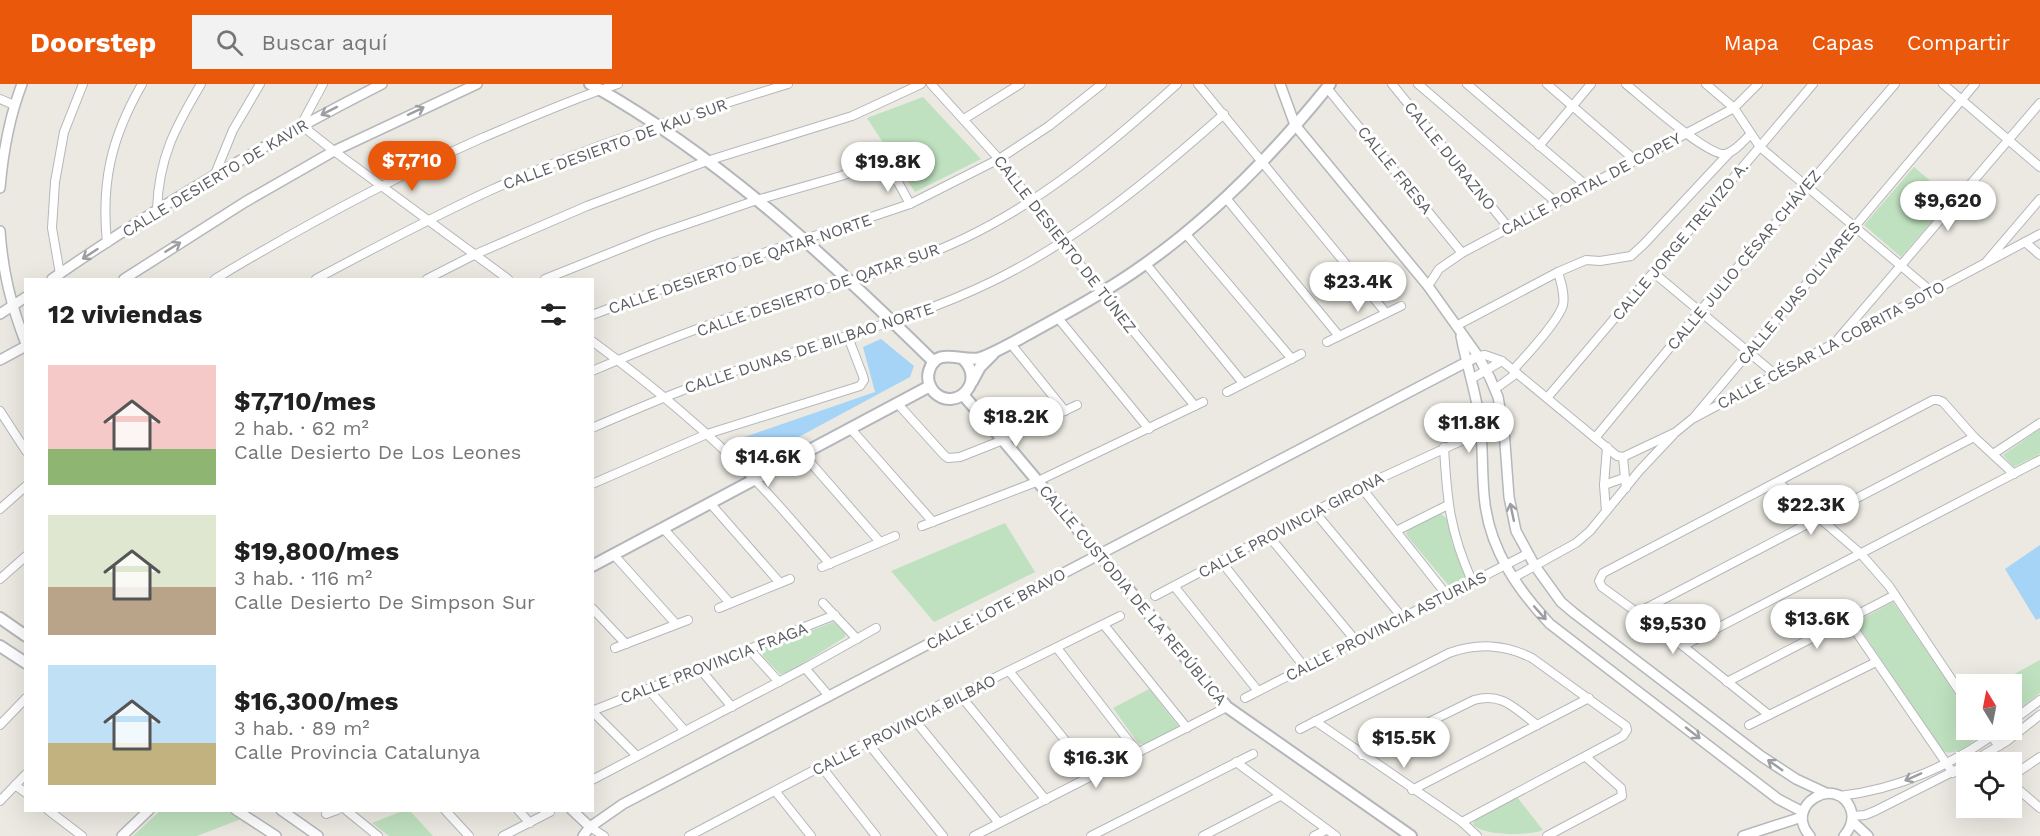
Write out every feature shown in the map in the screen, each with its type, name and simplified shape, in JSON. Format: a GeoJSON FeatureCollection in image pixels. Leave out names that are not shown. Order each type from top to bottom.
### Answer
{"type":"FeatureCollection","features":[{"type":"Feature","properties":{"kind":"main road"},"geometry":{"type":"LineString","coordinates":[[590,84],[707,161],[758,200],[851,281],[934,362]]}},
{"type":"Feature","properties":{"kind":"main road"},"geometry":{"type":"LineString","coordinates":[[963,359],[978,358],[1011,344],[1102,293],[1146,264],[1226,198],[1262,162],[1329,86]]}},
{"type":"Feature","properties":{"kind":"main road"},"geometry":{"type":"LineString","coordinates":[[971,383],[971,369],[963,359],[957,356],[945,356],[934,362],[928,374],[930,386],[935,392],[948,399],[963,395],[971,383],[980,367],[998,350]]}},
{"type":"Feature","properties":{"kind":"main road"},"geometry":{"type":"LineString","coordinates":[[594,565],[930,386]]}},
{"type":"Feature","properties":{"kind":"main road","name":"CALLE CUSTODIA DE LA REPÚBLICA"},"geometry":{"type":"LineString","coordinates":[[963,395],[1227,707],[1411,836]]}},
{"type":"Feature","properties":{"kind":"main road"},"geometry":{"type":"LineString","coordinates":[[0,618],[23,631]]}},
{"type":"Feature","properties":{"kind":"main road"},"geometry":{"type":"LineString","coordinates":[[0,647],[24,662]]}},
{"type":"Feature","properties":{"kind":"street"},"geometry":{"type":"LineString","coordinates":[[0,188],[2,153],[14,105],[22,84]]}},
{"type":"Feature","properties":{"kind":"street"},"geometry":{"type":"LineString","coordinates":[[56,276],[52,228],[55,182],[64,132],[83,84]]}},
{"type":"Feature","properties":{"kind":"street"},"geometry":{"type":"LineString","coordinates":[[107,243],[104,214],[108,167],[117,136],[142,84]]}},
{"type":"Feature","properties":{"kind":"street"},"geometry":{"type":"LineString","coordinates":[[158,209],[158,184],[166,152],[177,125],[201,84]]}},
{"type":"Feature","properties":{"kind":"street"},"geometry":{"type":"LineString","coordinates":[[215,174],[233,130],[260,84]]}},
{"type":"Feature","properties":{"kind":"street"},"geometry":{"type":"LineString","coordinates":[[323,84],[301,125],[507,278]]}},
{"type":"Feature","properties":{"kind":"street","name":"CALLE DESIERTO DE KAVIR"},"geometry":{"type":"LineString","coordinates":[[56,276],[215,174],[301,125],[382,84]]}},
{"type":"Feature","properties":{"kind":"street"},"geometry":{"type":"LineString","coordinates":[[126,278],[235,208],[334,151],[477,84]]}},
{"type":"Feature","properties":{"kind":"street"},"geometry":{"type":"LineString","coordinates":[[217,278],[292,232],[381,185],[503,129],[618,84]]}},
{"type":"Feature","properties":{"kind":"street","name":"CALLE DESIERTO DE KAU SUR"},"geometry":{"type":"LineString","coordinates":[[318,278],[428,219],[493,189],[657,127],[788,84]]}},
{"type":"Feature","properties":{"kind":"street"},"geometry":{"type":"LineString","coordinates":[[429,278],[476,254],[587,206],[707,161],[852,116],[921,84]]}},
{"type":"Feature","properties":{"kind":"street","name":"CALLE DESIERTO DE TÚNEZ"},"geometry":{"type":"LineString","coordinates":[[932,84],[999,159],[1102,293],[1199,404],[1149,429]]}},
{"type":"Feature","properties":{"kind":"street"},"geometry":{"type":"LineString","coordinates":[[964,119],[1020,84]]}},
{"type":"Feature","properties":{"kind":"street","name":"CALLE DESIERTO DE QATAR NORTE"},"geometry":{"type":"LineString","coordinates":[[594,314],[701,274],[910,204],[999,159],[1049,126],[1101,84]]}},
{"type":"Feature","properties":{"kind":"street","name":"CALLE DESIERTO DE QATAR SUR"},"geometry":{"type":"LineString","coordinates":[[594,370],[746,312],[851,281],[964,239],[1031,201],[1108,145],[1177,84]]}},
{"type":"Feature","properties":{"kind":"street"},"geometry":{"type":"LineString","coordinates":[[1198,84],[1386,313]]}},
{"type":"Feature","properties":{"kind":"street"},"geometry":{"type":"LineString","coordinates":[[1280,84],[1295,125],[1428,286],[1486,370],[1495,389],[1504,430],[1511,512],[1516,531],[1527,554],[1561,602],[1761,756],[1796,779],[1826,793],[1839,796],[1884,789],[1945,762],[1985,740]]}},
{"type":"Feature","properties":{"kind":"street","name":"CALLE DURAZNO"},"geometry":{"type":"LineString","coordinates":[[1392,84],[1509,228]]}},
{"type":"Feature","properties":{"kind":"street"},"geometry":{"type":"LineString","coordinates":[[1418,84],[1557,203]]}},
{"type":"Feature","properties":{"kind":"street"},"geometry":{"type":"LineString","coordinates":[[1467,84],[1587,186]]}},
{"type":"Feature","properties":{"kind":"street"},"geometry":{"type":"LineString","coordinates":[[1547,84],[1636,161]]}},
{"type":"Feature","properties":{"kind":"street"},"geometry":{"type":"LineString","coordinates":[[1539,146],[1591,84]]}},
{"type":"Feature","properties":{"kind":"street"},"geometry":{"type":"LineString","coordinates":[[1626,84],[1686,134],[1720,154],[1730,152]]}},
{"type":"Feature","properties":{"kind":"street"},"geometry":{"type":"LineString","coordinates":[[1706,84],[1734,108],[1760,147],[1932,292]]}},
{"type":"Feature","properties":{"kind":"street","name":"CALLE PORTAL DE COPEY"},"geometry":{"type":"LineString","coordinates":[[1428,286],[1439,269],[1462,253],[1734,108],[1758,84]]}},
{"type":"Feature","properties":{"kind":"street","name":"CALLE JORGE TREVIZO A."},"geometry":{"type":"LineString","coordinates":[[1546,398],[1813,84]]}},
{"type":"Feature","properties":{"kind":"street","name":"CALLE JULIO CÉSAR CHÁVEZ"},"geometry":{"type":"LineString","coordinates":[[1595,438],[1700,311],[1895,84]]}},
{"type":"Feature","properties":{"kind":"street"},"geometry":{"type":"LineString","coordinates":[[1943,84],[2040,167]]}},
{"type":"Feature","properties":{"kind":"street","name":"CALLE PUAS OLIVARES"},"geometry":{"type":"LineString","coordinates":[[1692,419],[1974,84]]}},
{"type":"Feature","properties":{"kind":"street","name":"CALLE FRESA"},"geometry":{"type":"LineString","coordinates":[[1329,86],[1462,253]]}},
{"type":"Feature","properties":{"kind":"street"},"geometry":{"type":"LineString","coordinates":[[0,99],[14,105]]}},
{"type":"Feature","properties":{"kind":"street"},"geometry":{"type":"LineString","coordinates":[[1835,342],[2040,103]]}},
{"type":"Feature","properties":{"kind":"street","name":"CALLE DUNAS DE BILBAO NORTE"},"geometry":{"type":"LineString","coordinates":[[594,427],[665,397],[768,360],[894,322],[992,282],[1063,241],[1140,186],[1224,114]]}},
{"type":"Feature","properties":{"kind":"street"},"geometry":{"type":"LineString","coordinates":[[1458,330],[1558,272],[1586,260],[1600,261],[1631,256],[1730,152],[1751,134]]}},
{"type":"Feature","properties":{"kind":"street"},"geometry":{"type":"LineString","coordinates":[[548,278],[655,235],[877,163],[888,167],[910,204]]}},
{"type":"Feature","properties":{"kind":"street"},"geometry":{"type":"LineString","coordinates":[[1226,198],[1340,336]]}},
{"type":"Feature","properties":{"kind":"street"},"geometry":{"type":"LineString","coordinates":[[1984,264],[2040,200]]}},
{"type":"Feature","properties":{"kind":"street"},"geometry":{"type":"LineString","coordinates":[[0,231],[1,264],[12,307],[24,340]]}},
{"type":"Feature","properties":{"kind":"street"},"geometry":{"type":"LineString","coordinates":[[1185,233],[1292,359]]}},
{"type":"Feature","properties":{"kind":"street","name":"CALLE CÉSAR LA COBRITA SOTO"},"geometry":{"type":"LineString","coordinates":[[1623,457],[1676,432],[1692,419],[2040,234]]}},
{"type":"Feature","properties":{"kind":"street"},"geometry":{"type":"LineString","coordinates":[[2025,242],[2040,255]]}},
{"type":"Feature","properties":{"kind":"street"},"geometry":{"type":"LineString","coordinates":[[1146,264],[1243,383]]}},
{"type":"Feature","properties":{"kind":"street"},"geometry":{"type":"LineString","coordinates":[[1495,389],[1515,372],[1563,306],[1563,291],[1558,272]]}},
{"type":"Feature","properties":{"kind":"street"},"geometry":{"type":"LineString","coordinates":[[1654,273],[1776,375]]}},
{"type":"Feature","properties":{"kind":"street"},"geometry":{"type":"LineString","coordinates":[[0,314],[24,298]]}},
{"type":"Feature","properties":{"kind":"street"},"geometry":{"type":"LineString","coordinates":[[1327,342],[1401,306]]}},
{"type":"Feature","properties":{"kind":"street"},"geometry":{"type":"LineString","coordinates":[[922,526],[1036,482],[1149,429],[1058,318]]}},
{"type":"Feature","properties":{"kind":"street"},"geometry":{"type":"LineString","coordinates":[[1458,330],[1474,386],[1481,431],[1485,503],[1495,541],[1513,578],[1525,596],[1550,624],[1778,799],[1803,814]]}},
{"type":"Feature","properties":{"kind":"street"},"geometry":{"type":"LineString","coordinates":[[594,483],[707,434],[860,386],[863,376],[848,337]]}},
{"type":"Feature","properties":{"kind":"street"},"geometry":{"type":"LineString","coordinates":[[594,341],[665,397],[754,479],[826,566],[895,536]]}},
{"type":"Feature","properties":{"kind":"street"},"geometry":{"type":"LineString","coordinates":[[1011,344],[1065,411]]}},
{"type":"Feature","properties":{"kind":"street"},"geometry":{"type":"LineString","coordinates":[[0,360],[24,346]]}},
{"type":"Feature","properties":{"kind":"street"},"geometry":{"type":"LineString","coordinates":[[1227,392],[1301,354]]}},
{"type":"Feature","properties":{"kind":"street"},"geometry":{"type":"LineString","coordinates":[[1478,356],[1485,355],[1502,361],[1617,456],[1623,457],[1626,488]]}},
{"type":"Feature","properties":{"kind":"street","name":"CALLE LOTE BRAVO"},"geometry":{"type":"LineString","coordinates":[[583,836],[590,827],[623,804],[1478,356]]}},
{"type":"Feature","properties":{"kind":"street"},"geometry":{"type":"LineString","coordinates":[[1471,379],[1502,361]]}},
{"type":"Feature","properties":{"kind":"street"},"geometry":{"type":"LineString","coordinates":[[1769,715],[1683,646],[1602,587],[1599,581],[1603,573],[1936,400],[1943,402],[1974,437],[2014,474]]}},
{"type":"Feature","properties":{"kind":"street"},"geometry":{"type":"LineString","coordinates":[[898,404],[948,458],[960,457],[1003,440],[1077,405]]}},
{"type":"Feature","properties":{"kind":"street"},"geometry":{"type":"LineString","coordinates":[[0,411],[24,448]]}},
{"type":"Feature","properties":{"kind":"street"},"geometry":{"type":"LineString","coordinates":[[1993,454],[2040,423]]}},
{"type":"Feature","properties":{"kind":"street"},"geometry":{"type":"LineString","coordinates":[[851,429],[933,522]]}},
{"type":"Feature","properties":{"kind":"street"},"geometry":{"type":"LineString","coordinates":[[1513,578],[1583,538],[1676,432]]}},
{"type":"Feature","properties":{"kind":"street"},"geometry":{"type":"LineString","coordinates":[[1636,613],[1974,437]]}},
{"type":"Feature","properties":{"kind":"street","name":"CALLE PROVINCIA GIRONA"},"geometry":{"type":"LineString","coordinates":[[1155,596],[1361,487],[1461,441]]}},
{"type":"Feature","properties":{"kind":"street"},"geometry":{"type":"LineString","coordinates":[[1444,447],[1451,522],[1460,554],[1472,581]]}},
{"type":"Feature","properties":{"kind":"street"},"geometry":{"type":"LineString","coordinates":[[1606,511],[1604,485],[1607,447]]}},
{"type":"Feature","properties":{"kind":"street"},"geometry":{"type":"LineString","coordinates":[[803,454],[880,542]]}},
{"type":"Feature","properties":{"kind":"street"},"geometry":{"type":"LineString","coordinates":[[1683,646],[2040,460]]}},
{"type":"Feature","properties":{"kind":"street"},"geometry":{"type":"LineString","coordinates":[[1604,485],[1624,478]]}},
{"type":"Feature","properties":{"kind":"street"},"geometry":{"type":"LineString","coordinates":[[1778,482],[1861,554],[1895,595],[1956,686]]}},
{"type":"Feature","properties":{"kind":"street"},"geometry":{"type":"LineString","coordinates":[[1361,487],[1446,594]]}},
{"type":"Feature","properties":{"kind":"street"},"geometry":{"type":"LineString","coordinates":[[0,508],[24,488]]}},
{"type":"Feature","properties":{"kind":"street"},"geometry":{"type":"LineString","coordinates":[[710,503],[780,583]]}},
{"type":"Feature","properties":{"kind":"street"},"geometry":{"type":"LineString","coordinates":[[1396,531],[1448,505]]}},
{"type":"Feature","properties":{"kind":"street"},"geometry":{"type":"LineString","coordinates":[[1314,511],[1402,617]]}},
{"type":"Feature","properties":{"kind":"street"},"geometry":{"type":"LineString","coordinates":[[663,528],[730,603]]}},
{"type":"Feature","properties":{"kind":"street"},"geometry":{"type":"LineString","coordinates":[[1268,535],[1356,641]]}},
{"type":"Feature","properties":{"kind":"street","name":"CALLE PROVINCIA ASTURIAS"},"geometry":{"type":"LineString","coordinates":[[1245,698],[1306,669],[1446,594],[1527,554]]}},
{"type":"Feature","properties":{"kind":"street"},"geometry":{"type":"LineString","coordinates":[[614,555],[676,624]]}},
{"type":"Feature","properties":{"kind":"street"},"geometry":{"type":"LineString","coordinates":[[0,579],[24,558]]}},
{"type":"Feature","properties":{"kind":"street"},"geometry":{"type":"LineString","coordinates":[[1220,560],[1306,669]]}},
{"type":"Feature","properties":{"kind":"street"},"geometry":{"type":"LineString","coordinates":[[719,608],[790,579]]}},
{"type":"Feature","properties":{"kind":"street"},"geometry":{"type":"LineString","coordinates":[[1174,586],[1258,691]]}},
{"type":"Feature","properties":{"kind":"street"},"geometry":{"type":"LineString","coordinates":[[1727,682],[1895,595]]}},
{"type":"Feature","properties":{"kind":"street"},"geometry":{"type":"LineString","coordinates":[[823,603],[857,639]]}},
{"type":"Feature","properties":{"kind":"street"},"geometry":{"type":"LineString","coordinates":[[594,610],[626,644]]}},
{"type":"Feature","properties":{"kind":"street","name":"CALLE PROVINCIA FRAGA"},"geometry":{"type":"LineString","coordinates":[[594,710],[835,615]]}},
{"type":"Feature","properties":{"kind":"street","name":"CALLE PROVINCIA BILBAO"},"geometry":{"type":"LineString","coordinates":[[689,836],[913,718],[1120,616]]}},
{"type":"Feature","properties":{"kind":"street"},"geometry":{"type":"LineString","coordinates":[[615,648],[688,620]]}},
{"type":"Feature","properties":{"kind":"street"},"geometry":{"type":"LineString","coordinates":[[1848,620],[1953,773]]}},
{"type":"Feature","properties":{"kind":"street"},"geometry":{"type":"LineString","coordinates":[[1104,625],[1188,728]]}},
{"type":"Feature","properties":{"kind":"street"},"geometry":{"type":"LineString","coordinates":[[594,779],[779,682],[876,628]]}},
{"type":"Feature","properties":{"kind":"street"},"geometry":{"type":"LineString","coordinates":[[1300,729],[1449,653],[1476,646],[1519,651],[1546,666],[1624,723],[1627,730],[1623,736],[1462,822]]}},
{"type":"Feature","properties":{"kind":"street"},"geometry":{"type":"LineString","coordinates":[[1056,648],[1138,753]]}},
{"type":"Feature","properties":{"kind":"street"},"geometry":{"type":"LineString","coordinates":[[750,650],[779,682]]}},
{"type":"Feature","properties":{"kind":"street"},"geometry":{"type":"LineString","coordinates":[[1749,725],[1876,662]]}},
{"type":"Feature","properties":{"kind":"street"},"geometry":{"type":"LineString","coordinates":[[805,668],[829,696]]}},
{"type":"Feature","properties":{"kind":"street"},"geometry":{"type":"LineString","coordinates":[[700,669],[732,707]]}},
{"type":"Feature","properties":{"kind":"street"},"geometry":{"type":"LineString","coordinates":[[1009,671],[1094,776]]}},
{"type":"Feature","properties":{"kind":"street"},"geometry":{"type":"LineString","coordinates":[[648,689],[685,731]]}},
{"type":"Feature","properties":{"kind":"street"},"geometry":{"type":"LineString","coordinates":[[960,695],[1046,800]]}},
{"type":"Feature","properties":{"kind":"street"},"geometry":{"type":"LineString","coordinates":[[1362,755],[1474,700],[1486,697],[1496,697],[1507,702],[1537,725]]}},
{"type":"Feature","properties":{"kind":"street"},"geometry":{"type":"LineString","coordinates":[[1412,790],[1589,698]]}},
{"type":"Feature","properties":{"kind":"street"},"geometry":{"type":"LineString","coordinates":[[0,725],[24,701]]}},
{"type":"Feature","properties":{"kind":"street"},"geometry":{"type":"LineString","coordinates":[[2022,714],[2039,703]]}},
{"type":"Feature","properties":{"kind":"street"},"geometry":{"type":"LineString","coordinates":[[974,836],[1227,707]]}},
{"type":"Feature","properties":{"kind":"street"},"geometry":{"type":"LineString","coordinates":[[594,713],[637,756]]}},
{"type":"Feature","properties":{"kind":"street"},"geometry":{"type":"LineString","coordinates":[[1989,752],[2040,715]]}},
{"type":"Feature","properties":{"kind":"street"},"geometry":{"type":"LineString","coordinates":[[913,718],[999,823]]}},
{"type":"Feature","properties":{"kind":"street"},"geometry":{"type":"LineString","coordinates":[[1315,721],[1412,790],[1462,822],[1477,836]]}},
{"type":"Feature","properties":{"kind":"street"},"geometry":{"type":"LineString","coordinates":[[1995,740],[1999,746]]}},
{"type":"Feature","properties":{"kind":"street"},"geometry":{"type":"LineString","coordinates":[[867,742],[943,836]]}},
{"type":"Feature","properties":{"kind":"street"},"geometry":{"type":"LineString","coordinates":[[1091,836],[1254,754]]}},
{"type":"Feature","properties":{"kind":"street"},"geometry":{"type":"LineString","coordinates":[[1547,836],[1622,796],[1621,788],[1586,757]]}},
{"type":"Feature","properties":{"kind":"street"},"geometry":{"type":"LineString","coordinates":[[2022,769],[2040,757]]}},
{"type":"Feature","properties":{"kind":"street"},"geometry":{"type":"LineString","coordinates":[[1236,762],[1335,836]]}},
{"type":"Feature","properties":{"kind":"street"},"geometry":{"type":"LineString","coordinates":[[821,766],[876,836]]}},
{"type":"Feature","properties":{"kind":"street"},"geometry":{"type":"LineString","coordinates":[[1852,819],[1875,811],[1956,771]]}},
{"type":"Feature","properties":{"kind":"street"},"geometry":{"type":"LineString","coordinates":[[0,801],[24,776]]}},
{"type":"Feature","properties":{"kind":"street"},"geometry":{"type":"LineString","coordinates":[[15,785],[24,792]]}},
{"type":"Feature","properties":{"kind":"street"},"geometry":{"type":"LineString","coordinates":[[776,792],[807,835]]}},
{"type":"Feature","properties":{"kind":"street"},"geometry":{"type":"LineString","coordinates":[[1810,836],[1804,826],[1803,814],[1813,798],[1826,793]]}},
{"type":"Feature","properties":{"kind":"street"},"geometry":{"type":"LineString","coordinates":[[2022,793],[2040,808]]}},
{"type":"Feature","properties":{"kind":"street"},"geometry":{"type":"LineString","coordinates":[[1203,836],[1280,796]]}},
{"type":"Feature","properties":{"kind":"street"},"geometry":{"type":"LineString","coordinates":[[1839,796],[1850,808],[1852,819],[1850,829],[1844,836]]}},
{"type":"Feature","properties":{"kind":"street"},"geometry":{"type":"LineString","coordinates":[[51,812],[82,836]]}},
{"type":"Feature","properties":{"kind":"street"},"geometry":{"type":"LineString","coordinates":[[122,836],[142,812]]}},
{"type":"Feature","properties":{"kind":"street"},"geometry":{"type":"LineString","coordinates":[[239,812],[271,835]]}},
{"type":"Feature","properties":{"kind":"street"},"geometry":{"type":"LineString","coordinates":[[284,812],[318,836]]}},
{"type":"Feature","properties":{"kind":"street"},"geometry":{"type":"LineString","coordinates":[[326,814],[332,812]]}},
{"type":"Feature","properties":{"kind":"street"},"geometry":{"type":"LineString","coordinates":[[348,812],[378,836]]}},
{"type":"Feature","properties":{"kind":"street"},"geometry":{"type":"LineString","coordinates":[[447,812],[469,836]]}},
{"type":"Feature","properties":{"kind":"street"},"geometry":{"type":"LineString","coordinates":[[520,812],[530,823]]}},
{"type":"Feature","properties":{"kind":"street"},"geometry":{"type":"LineString","coordinates":[[503,836],[550,812]]}},
{"type":"Feature","properties":{"kind":"street"},"geometry":{"type":"LineString","coordinates":[[574,812],[604,836]]}},
{"type":"Feature","properties":{"kind":"street"},"geometry":{"type":"LineString","coordinates":[[1743,836],[1803,814]]}},
{"type":"Feature","properties":{"kind":"street"},"geometry":{"type":"LineString","coordinates":[[1852,819],[1868,836]]}},
{"type":"Feature","properties":{"kind":"street"},"geometry":{"type":"LineString","coordinates":[[1314,836],[1326,830]]}},
{"type":"Feature","properties":{"kind":"green space"},"geometry":{"type":"Polygon","coordinates":[[[923,97],[981,159],[915,192],[867,118],[923,97]]]}},
{"type":"Feature","properties":{"kind":"green space"},"geometry":{"type":"Polygon","coordinates":[[[1914,167],[1951,199],[1901,257],[1864,225],[1914,167]]]}},
{"type":"Feature","properties":{"kind":"green space"},"geometry":{"type":"Polygon","coordinates":[[[2040,429],[2040,454],[2014,467],[2003,455],[2040,429]]]}},
{"type":"Feature","properties":{"kind":"green space"},"geometry":{"type":"Polygon","coordinates":[[[1440,513],[1447,519],[1452,543],[1466,579],[1450,587],[1406,533],[1440,513]]]}},
{"type":"Feature","properties":{"kind":"green space"},"geometry":{"type":"Polygon","coordinates":[[[1005,523],[1035,572],[934,622],[891,571],[1005,523]]]}},
{"type":"Feature","properties":{"kind":"green space"},"geometry":{"type":"Polygon","coordinates":[[[1893,602],[1956,693],[1956,740],[1975,740],[1958,751],[1943,751],[1856,622],[1893,602]]]}},
{"type":"Feature","properties":{"kind":"green space"},"geometry":{"type":"Polygon","coordinates":[[[833,622],[845,630],[845,637],[788,673],[780,674],[763,656],[767,648],[833,622]]]}},
{"type":"Feature","properties":{"kind":"green space"},"geometry":{"type":"Polygon","coordinates":[[[2040,660],[2040,693],[2022,707],[2022,674],[2014,674],[2040,660]]]}},
{"type":"Feature","properties":{"kind":"green space"},"geometry":{"type":"Polygon","coordinates":[[[1149,689],[1178,726],[1177,730],[1147,745],[1138,743],[1113,708],[1149,689]]]}},
{"type":"Feature","properties":{"kind":"green space"},"geometry":{"type":"Polygon","coordinates":[[[1517,797],[1543,830],[1505,834],[1485,831],[1473,824],[1477,817],[1517,797]]]}},
{"type":"Feature","properties":{"kind":"green space"},"geometry":{"type":"Polygon","coordinates":[[[159,812],[230,812],[241,819],[197,836],[133,836],[159,812]]]}},
{"type":"Feature","properties":{"kind":"green space"},"geometry":{"type":"Polygon","coordinates":[[[400,812],[411,812],[433,836],[389,836],[372,823],[400,812]]]}},
{"type":"Feature","properties":{"kind":"water"},"geometry":{"type":"Polygon","coordinates":[[[881,339],[914,366],[910,377],[754,461],[733,441],[875,392],[863,347],[881,339]]]}},
{"type":"Feature","properties":{"kind":"water"},"geometry":{"type":"Polygon","coordinates":[[[2040,545],[2040,618],[2036,620],[2005,569],[2040,545]]]}}]}
